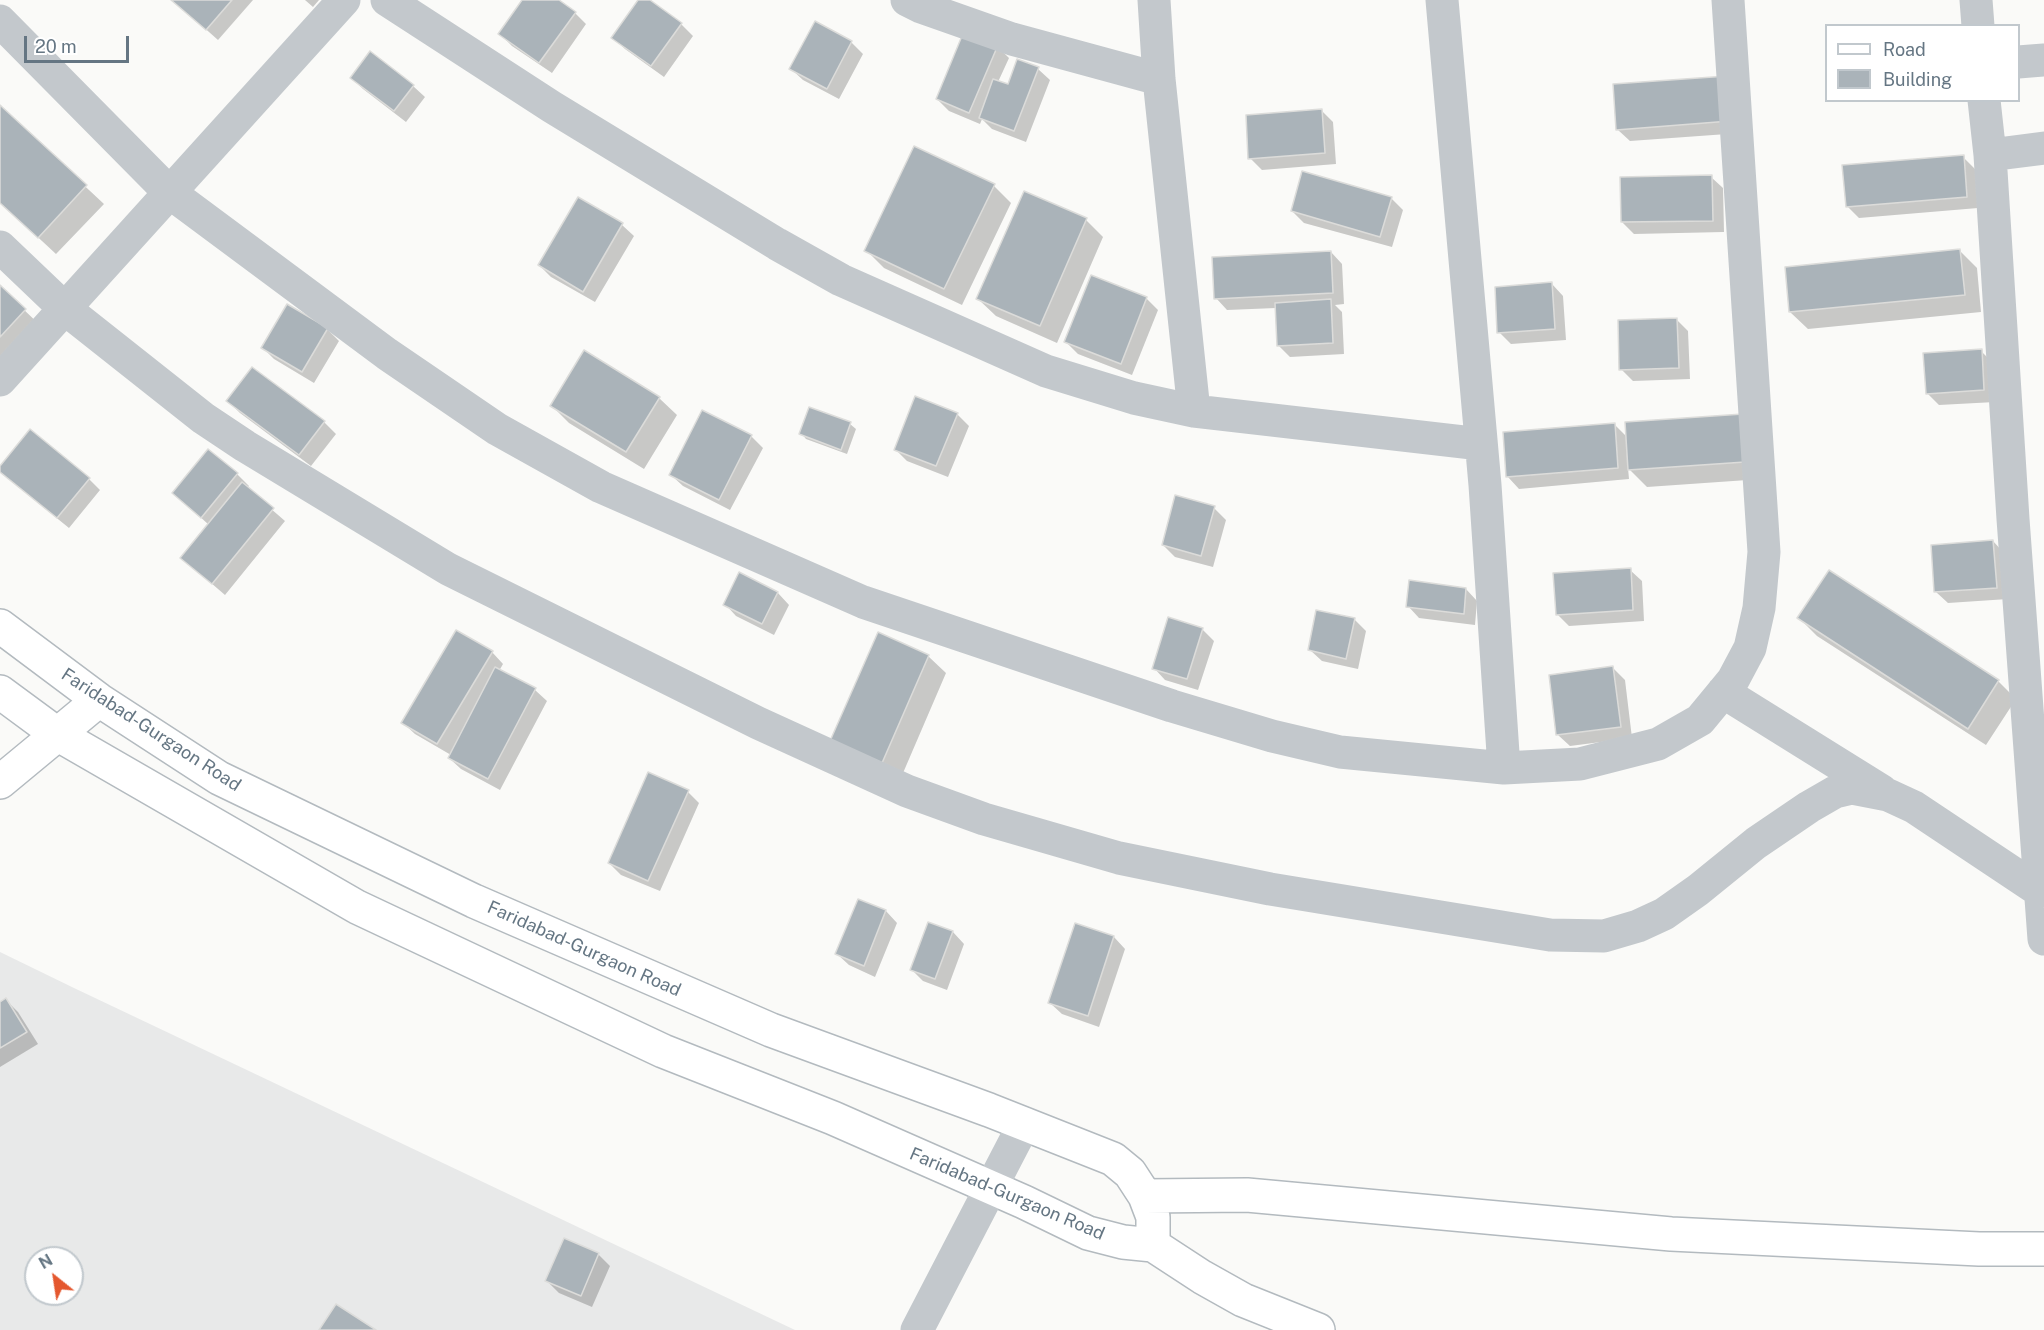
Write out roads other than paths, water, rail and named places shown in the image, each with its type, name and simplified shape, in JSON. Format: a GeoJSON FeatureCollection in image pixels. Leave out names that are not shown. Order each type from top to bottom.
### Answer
{"type":"FeatureCollection","features":[{"type":"Feature","properties":{"kind":"main road","name":"Faridabad-Gurgaon Road"},"geometry":{"type":"LineString","coordinates":[[0,626],[99,700],[219,778],[474,901],[771,1030],[1113,1159],[1130,1173],[1145,1196],[1153,1217],[1153,1245]]}},
{"type":"Feature","properties":{"kind":"main road","name":"Faridabad-Gurgaon Road"},"geometry":{"type":"LineString","coordinates":[[0,692],[57,735],[357,907],[663,1051],[833,1118],[1088,1233],[1123,1242],[1153,1245],[1202,1277],[1244,1300],[1318,1330]]}},
{"type":"Feature","properties":{"kind":"main road"},"geometry":{"type":"LineString","coordinates":[[0,782],[99,700]]}},
{"type":"Feature","properties":{"kind":"main road"},"geometry":{"type":"LineString","coordinates":[[1145,1196],[1247,1195],[1671,1234],[1979,1249],[2044,1249]]}},
{"type":"Feature","properties":{"kind":"street"},"geometry":{"type":"LineString","coordinates":[[0,380],[344,0]]}},
{"type":"Feature","properties":{"kind":"street"},"geometry":{"type":"LineString","coordinates":[[387,0],[563,113],[777,244],[841,280],[1046,371],[1134,398],[1194,411],[1481,444]]}},
{"type":"Feature","properties":{"kind":"street"},"geometry":{"type":"LineString","coordinates":[[907,0],[1012,39],[1159,80]]}},
{"type":"Feature","properties":{"kind":"street"},"geometry":{"type":"LineString","coordinates":[[1154,0],[1159,80],[1194,411]]}},
{"type":"Feature","properties":{"kind":"street"},"geometry":{"type":"LineString","coordinates":[[1442,0],[1481,444],[1504,768]]}},
{"type":"Feature","properties":{"kind":"street"},"geometry":{"type":"LineString","coordinates":[[0,21],[169,192],[387,354],[497,429],[601,488],[863,602],[1161,703],[1272,736],[1340,752],[1504,768],[1580,764],[1658,744],[1700,720],[1733,680],[1750,648],[1759,608],[1764,552],[1728,0]]}},
{"type":"Feature","properties":{"kind":"street"},"geometry":{"type":"LineString","coordinates":[[1976,0],[1978,24]]}},
{"type":"Feature","properties":{"kind":"street"},"geometry":{"type":"LineString","coordinates":[[2020,62],[2044,60]]}},
{"type":"Feature","properties":{"kind":"street"},"geometry":{"type":"LineString","coordinates":[[1984,102],[2044,939]]}},
{"type":"Feature","properties":{"kind":"street"},"geometry":{"type":"LineString","coordinates":[[1989,155],[2044,148]]}},
{"type":"Feature","properties":{"kind":"street"},"geometry":{"type":"LineString","coordinates":[[0,247],[64,308],[203,418],[448,569],[758,723],[907,791],[984,819],[1119,858],[1270,889],[1550,935],[1604,936],[1638,926],[1664,914],[1756,843],[1835,792],[1852,788],[1888,795]]}},
{"type":"Feature","properties":{"kind":"street"},"geometry":{"type":"LineString","coordinates":[[1723,692],[1888,795],[1914,807],[2040,891]]}},
{"type":"Feature","properties":{"kind":"street"},"geometry":{"type":"LineString","coordinates":[[917,1330],[1024,1124]]}}]}
